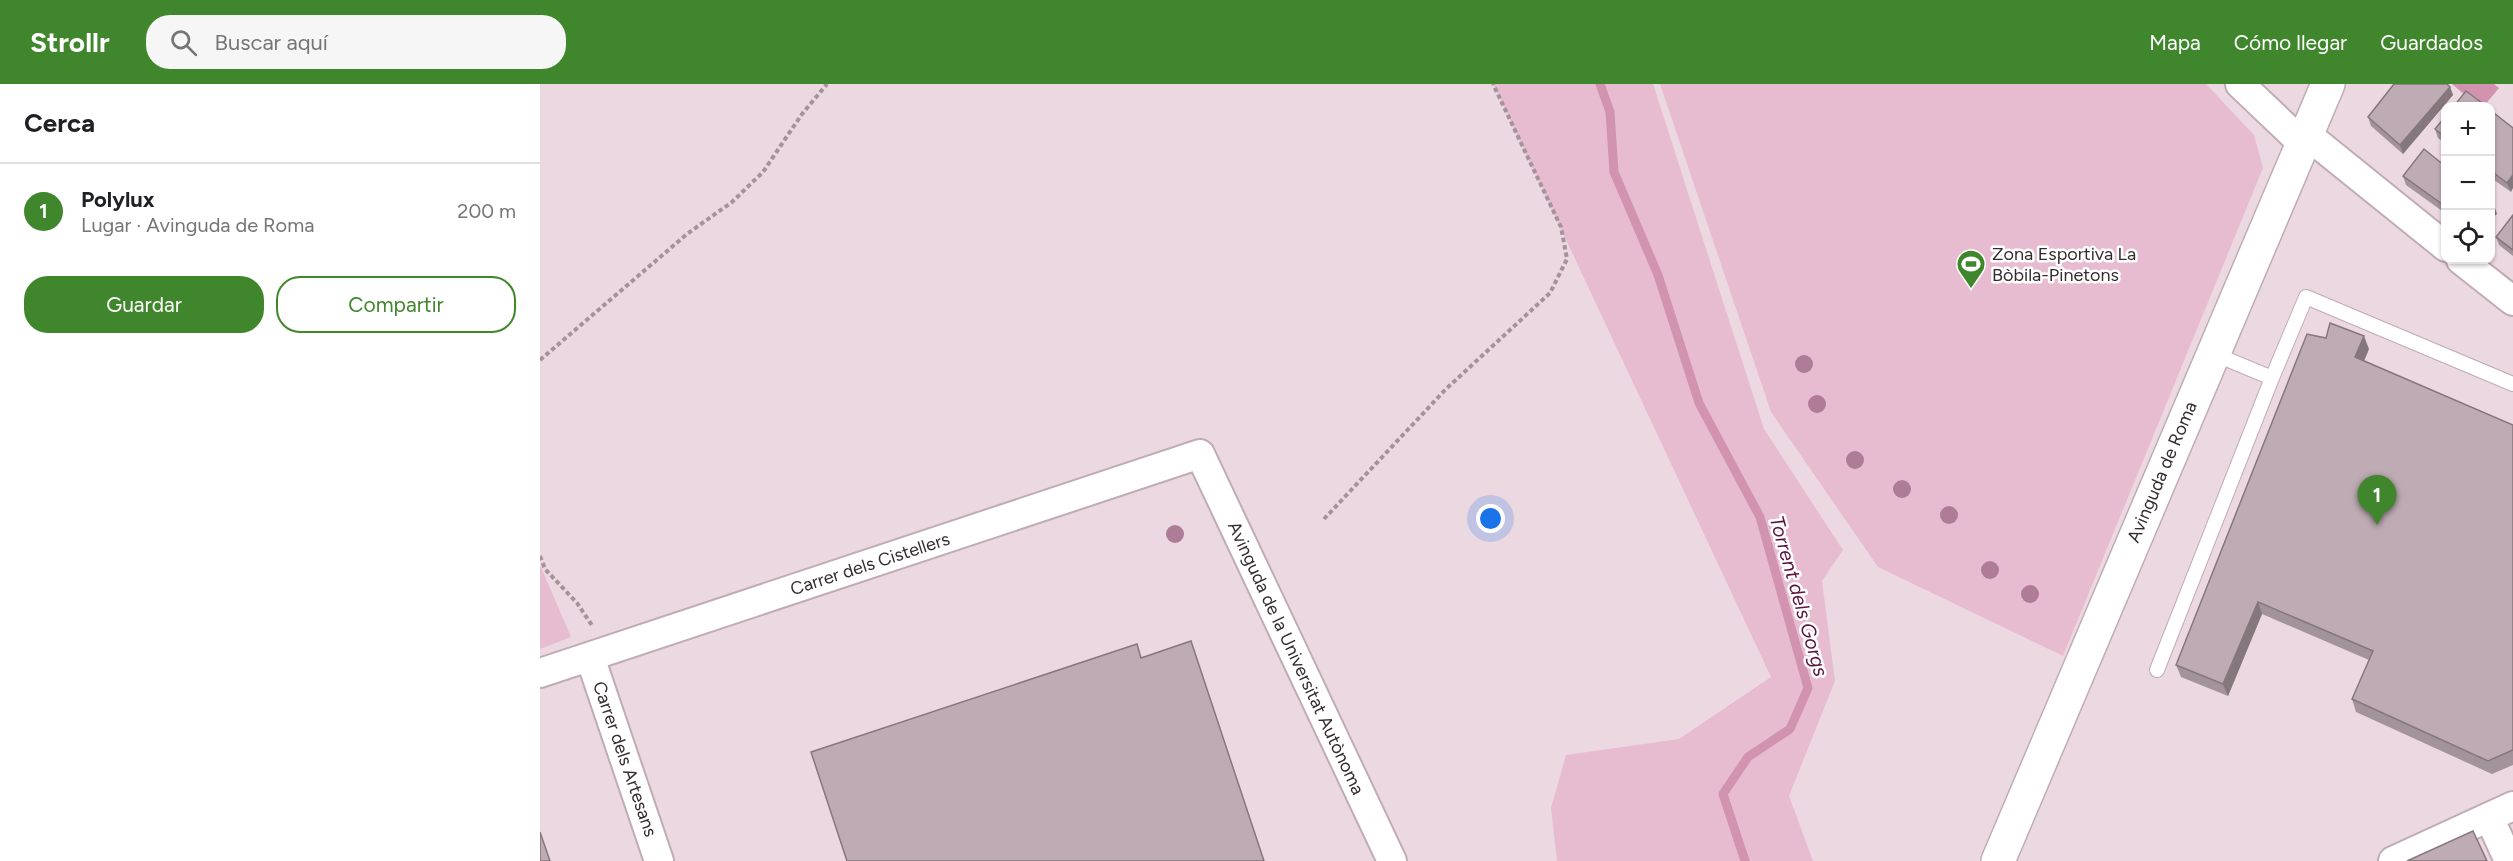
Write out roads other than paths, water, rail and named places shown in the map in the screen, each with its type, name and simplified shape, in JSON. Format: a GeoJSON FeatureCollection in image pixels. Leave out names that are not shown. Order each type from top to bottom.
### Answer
{"type":"FeatureCollection","features":[{"type":"Feature","properties":{"kind":"street"},"geometry":{"type":"LineString","coordinates":[[2240,84],[2304,138],[2441,244]]}},
{"type":"Feature","properties":{"kind":"street","name":"Avinguda de Roma"},"geometry":{"type":"LineString","coordinates":[[1998,861],[2328,84]]}},
{"type":"Feature","properties":{"kind":"street"},"geometry":{"type":"LineString","coordinates":[[2466,264],[2513,301]]}},
{"type":"Feature","properties":{"kind":"street","name":"Carrer dels Cistellers"},"geometry":{"type":"LineString","coordinates":[[540,673],[1200,454]]}},
{"type":"Feature","properties":{"kind":"street","name":"Avinguda de la Universitat Autònoma"},"geometry":{"type":"LineString","coordinates":[[1200,454],[1392,861]]}},
{"type":"Feature","properties":{"kind":"street","name":"Carrer dels Artesans"},"geometry":{"type":"LineString","coordinates":[[590,657],[659,861]]}},
{"type":"Feature","properties":{"kind":"street"},"geometry":{"type":"LineString","coordinates":[[2393,861],[2501,812],[2509,861]]}},
{"type":"Feature","properties":{"kind":"lane"},"geometry":{"type":"LineString","coordinates":[[2157,670],[2306,297],[2513,384]]}},
{"type":"Feature","properties":{"kind":"lane"},"geometry":{"type":"LineString","coordinates":[[2212,354],[2272,378]]}},
{"type":"Feature","properties":{"kind":"waterway","name":"Torrent dels Gorgs"},"geometry":{"type":"LineString","coordinates":[[1600,84],[1610,112],[1614,172],[1658,275],[1699,403],[1760,517],[1808,688],[1790,729],[1748,757],[1723,794],[1745,861]]}},
{"type":"Feature","properties":{"kind":"place","name":"Zona Esportiva La Bòbila-Pinetons"},"geometry":{"type":"Point","coordinates":[1971,290]}},
{"type":"Feature","properties":{"kind":"place","name":"Polylux"},"geometry":{"type":"Point","coordinates":[2377,525]}}]}
